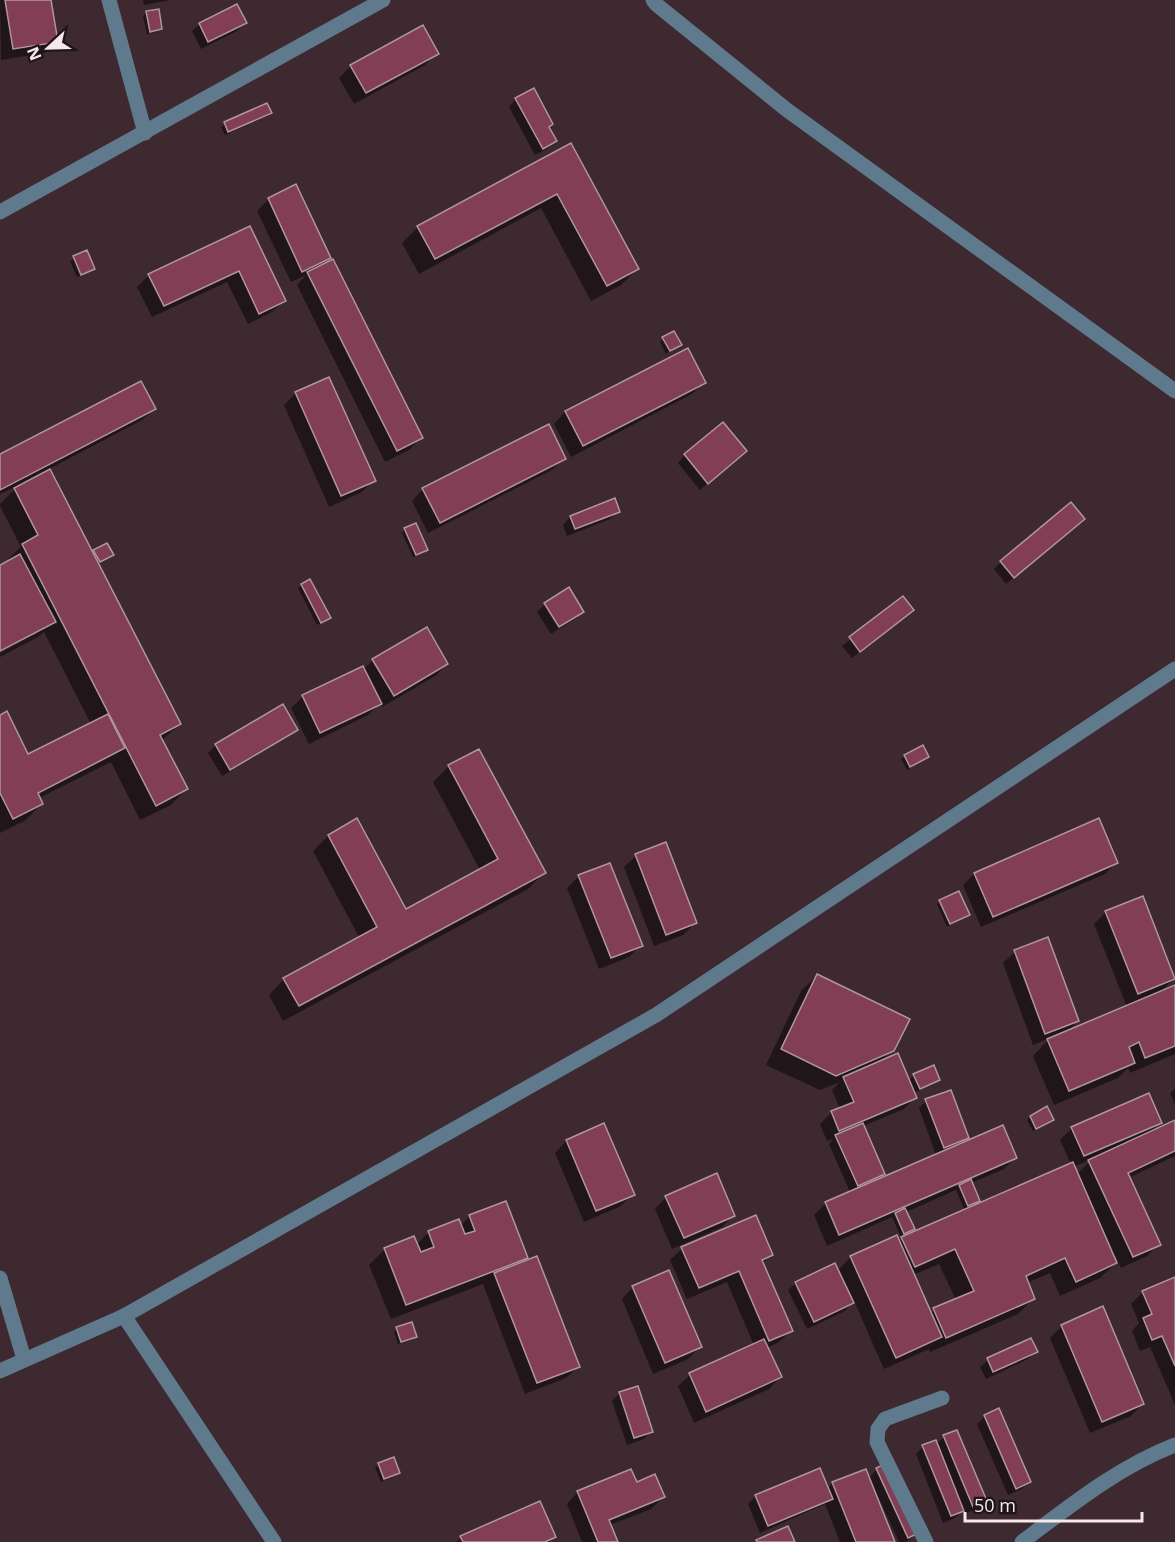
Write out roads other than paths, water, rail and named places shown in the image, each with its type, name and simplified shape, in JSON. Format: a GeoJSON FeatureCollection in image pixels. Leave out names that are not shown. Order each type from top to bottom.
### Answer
{"type":"FeatureCollection","features":[{"type":"Feature","properties":{"kind":"street"},"geometry":{"type":"LineString","coordinates":[[109,0],[144,133]]}},
{"type":"Feature","properties":{"kind":"street"},"geometry":{"type":"LineString","coordinates":[[0,213],[383,0]]}},
{"type":"Feature","properties":{"kind":"street"},"geometry":{"type":"LineString","coordinates":[[653,0],[657,6],[788,110],[1175,391]]}},
{"type":"Feature","properties":{"kind":"street"},"geometry":{"type":"LineString","coordinates":[[0,1371],[124,1316],[656,1015],[1175,669]]}},
{"type":"Feature","properties":{"kind":"street"},"geometry":{"type":"LineString","coordinates":[[0,1278],[24,1359]]}},
{"type":"Feature","properties":{"kind":"street"},"geometry":{"type":"LineString","coordinates":[[124,1316],[274,1542]]}},
{"type":"Feature","properties":{"kind":"street"},"geometry":{"type":"LineString","coordinates":[[926,1542],[877,1442],[878,1429],[885,1419],[942,1398]]}},
{"type":"Feature","properties":{"kind":"street"},"geometry":{"type":"LineString","coordinates":[[1022,1542],[1095,1487],[1175,1445]]}}]}
